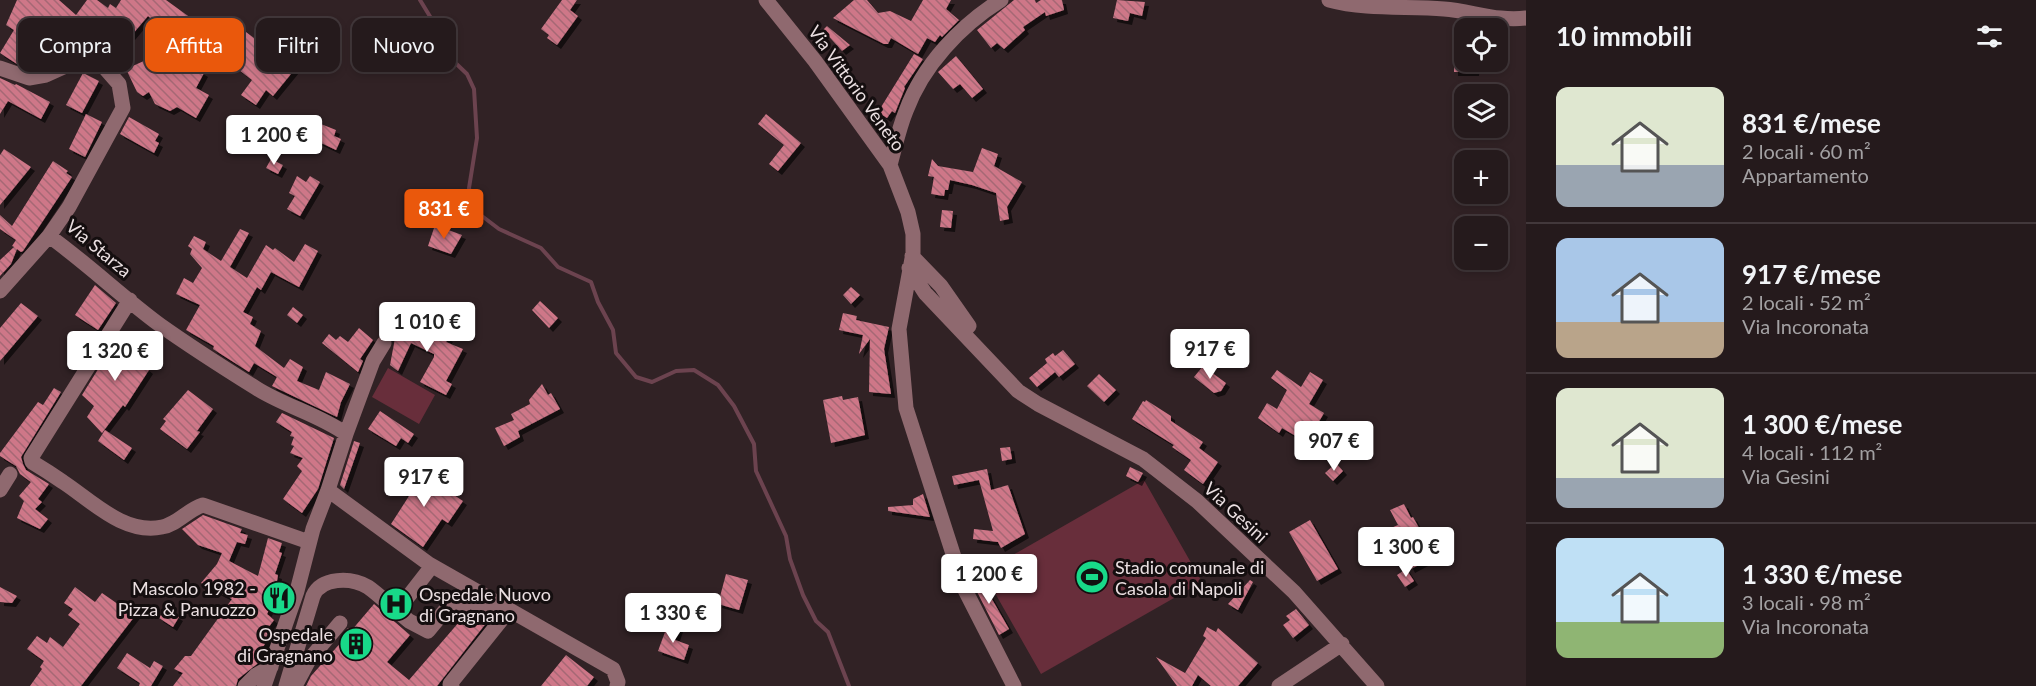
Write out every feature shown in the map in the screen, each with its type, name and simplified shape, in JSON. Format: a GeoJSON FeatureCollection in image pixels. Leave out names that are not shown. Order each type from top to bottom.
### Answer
{"type":"FeatureCollection","features":[{"type":"Feature","properties":{"kind":"street","name":"Via Vittorio Veneto"},"geometry":{"type":"LineString","coordinates":[[766,0],[815,61],[890,165],[908,212],[914,234],[899,329],[906,408],[964,588],[1014,686]]}},
{"type":"Feature","properties":{"kind":"street"},"geometry":{"type":"LineString","coordinates":[[890,165],[913,95],[944,48],[968,24],[1001,0]]}},
{"type":"Feature","properties":{"kind":"street"},"geometry":{"type":"LineString","coordinates":[[1329,0],[1364,7],[1446,9],[1509,21],[1526,18]]}},
{"type":"Feature","properties":{"kind":"street","name":"Via Starza"},"geometry":{"type":"LineString","coordinates":[[0,68],[29,78],[46,75],[77,61],[92,62],[104,67],[119,84],[123,108],[94,165],[49,236],[159,324],[258,390],[346,434]]}},
{"type":"Feature","properties":{"kind":"street"},"geometry":{"type":"LineString","coordinates":[[65,214],[69,250]]}},
{"type":"Feature","properties":{"kind":"street"},"geometry":{"type":"LineString","coordinates":[[914,234],[940,286],[961,316],[1038,404]]}},
{"type":"Feature","properties":{"kind":"street"},"geometry":{"type":"LineString","coordinates":[[0,291],[49,236]]}},
{"type":"Feature","properties":{"kind":"street"},"geometry":{"type":"LineString","coordinates":[[910,262],[940,286]]}},
{"type":"Feature","properties":{"kind":"street"},"geometry":{"type":"LineString","coordinates":[[910,262],[925,293],[1018,392],[1038,404]]}},
{"type":"Feature","properties":{"kind":"street"},"geometry":{"type":"LineString","coordinates":[[130,300],[55,418],[31,458],[32,462],[63,481],[104,512],[138,526],[162,527],[202,505],[309,542]]}},
{"type":"Feature","properties":{"kind":"street"},"geometry":{"type":"LineString","coordinates":[[264,686],[297,591],[309,542],[346,434],[373,361],[384,343]]}},
{"type":"Feature","properties":{"kind":"street","name":"Via Gesini"},"geometry":{"type":"LineString","coordinates":[[1038,404],[1143,459],[1197,501],[1294,592],[1377,686]]}},
{"type":"Feature","properties":{"kind":"street"},"geometry":{"type":"LineString","coordinates":[[0,490],[10,474]]}},
{"type":"Feature","properties":{"kind":"street"},"geometry":{"type":"LineString","coordinates":[[328,490],[432,566],[613,669],[618,686]]}},
{"type":"Feature","properties":{"kind":"street"},"geometry":{"type":"LineString","coordinates":[[397,611],[432,566]]}},
{"type":"Feature","properties":{"kind":"street"},"geometry":{"type":"LineString","coordinates":[[286,686],[313,596],[320,586],[336,580],[367,587],[409,621],[428,631],[452,602],[464,605],[472,602],[502,619],[450,684],[452,686]]}},
{"type":"Feature","properties":{"kind":"street"},"geometry":{"type":"LineString","coordinates":[[295,686],[309,660],[340,623]]}},
{"type":"Feature","properties":{"kind":"street"},"geometry":{"type":"LineString","coordinates":[[1279,686],[1342,644]]}},
{"type":"Feature","properties":{"kind":"street"},"geometry":{"type":"LineString","coordinates":[[245,686],[256,675],[271,667]]}},
{"type":"Feature","properties":{"kind":"shaded area"},"geometry":{"type":"Polygon","coordinates":[[[388,368],[435,395],[419,424],[372,397],[388,368]]]}},
{"type":"Feature","properties":{"kind":"shaded area","name":"Stadio comunale di Casola di Napoli"},"geometry":{"type":"Polygon","coordinates":[[[1144,480],[1202,582],[1041,674],[983,572],[1144,480]]]}},
{"type":"Feature","properties":{"kind":"building"},"geometry":{"type":"Polygon","coordinates":[[[17,0],[59,0],[76,15],[87,0],[97,0],[108,8],[110,4],[116,8],[121,0],[166,0],[191,18],[150,18],[148,16],[133,34],[133,18],[18,18],[18,64],[0,53],[14,30],[6,25],[17,0]]]}},
{"type":"Feature","properties":{"kind":"building"},"geometry":{"type":"Polygon","coordinates":[[[562,0],[577,0],[570,10],[578,16],[557,45],[547,38],[549,35],[541,29],[562,0]]]}},
{"type":"Feature","properties":{"kind":"building"},"geometry":{"type":"Polygon","coordinates":[[[854,0],[867,0],[878,13],[890,11],[911,21],[923,0],[951,0],[946,9],[959,20],[935,42],[927,38],[918,54],[891,38],[888,44],[884,44],[833,18],[854,0]]]}},
{"type":"Feature","properties":{"kind":"building"},"geometry":{"type":"Polygon","coordinates":[[[1014,0],[1035,0],[1036,3],[1041,0],[1062,0],[1064,10],[1046,16],[1045,12],[1023,27],[1025,30],[1004,49],[997,43],[991,48],[977,30],[1014,0]]]}},
{"type":"Feature","properties":{"kind":"building"},"geometry":{"type":"Polygon","coordinates":[[[1117,0],[1145,2],[1142,16],[1130,13],[1128,21],[1113,18],[1117,0]]]}},
{"type":"Feature","properties":{"kind":"building"},"geometry":{"type":"Polygon","coordinates":[[[827,26],[850,45],[842,51],[823,30],[827,26]]]}},
{"type":"Feature","properties":{"kind":"building"},"geometry":{"type":"Polygon","coordinates":[[[244,31],[256,40],[256,72],[293,72],[273,96],[266,90],[256,105],[241,95],[252,80],[242,72],[244,72],[244,31]]]}},
{"type":"Feature","properties":{"kind":"building"},"geometry":{"type":"Polygon","coordinates":[[[914,54],[923,59],[904,87],[895,113],[892,111],[887,118],[878,112],[914,54]]]}},
{"type":"Feature","properties":{"kind":"building"},"geometry":{"type":"Polygon","coordinates":[[[956,56],[983,89],[972,98],[960,84],[953,89],[938,72],[956,56]]]}},
{"type":"Feature","properties":{"kind":"building"},"geometry":{"type":"Polygon","coordinates":[[[145,60],[145,72],[204,73],[196,88],[209,95],[196,118],[177,107],[170,111],[155,104],[149,92],[143,96],[137,92],[127,72],[133,72],[133,66],[145,60]]]}},
{"type":"Feature","properties":{"kind":"building"},"geometry":{"type":"Polygon","coordinates":[[[83,73],[99,81],[82,113],[66,105],[83,73]]]}},
{"type":"Feature","properties":{"kind":"building"},"geometry":{"type":"Polygon","coordinates":[[[0,78],[50,102],[41,119],[8,101],[0,114],[0,78]]]}},
{"type":"Feature","properties":{"kind":"building"},"geometry":{"type":"Polygon","coordinates":[[[86,114],[102,122],[85,157],[69,149],[86,114]]]}},
{"type":"Feature","properties":{"kind":"building"},"geometry":{"type":"Polygon","coordinates":[[[766,114],[801,143],[778,171],[769,164],[784,145],[758,124],[766,114]]]}},
{"type":"Feature","properties":{"kind":"building"},"geometry":{"type":"Polygon","coordinates":[[[301,116],[336,130],[334,136],[341,139],[336,150],[315,140],[318,134],[297,125],[301,116]]]}},
{"type":"Feature","properties":{"kind":"building"},"geometry":{"type":"Polygon","coordinates":[[[129,117],[159,134],[155,141],[159,143],[154,153],[120,134],[129,117]]]}},
{"type":"Feature","properties":{"kind":"building"},"geometry":{"type":"Polygon","coordinates":[[[982,148],[998,154],[994,166],[1022,182],[1007,207],[1009,219],[1000,221],[996,193],[972,185],[950,180],[944,196],[931,194],[934,177],[928,176],[932,159],[938,166],[973,172],[982,148]]]}},
{"type":"Feature","properties":{"kind":"building"},"geometry":{"type":"Polygon","coordinates":[[[4,149],[31,167],[0,205],[0,155],[4,149]]]}},
{"type":"Feature","properties":{"kind":"building"},"geometry":{"type":"Polygon","coordinates":[[[271,159],[283,165],[278,174],[266,168],[271,159]]]}},
{"type":"Feature","properties":{"kind":"building"},"geometry":{"type":"Polygon","coordinates":[[[53,161],[68,171],[66,173],[72,177],[23,251],[17,249],[11,264],[0,276],[0,260],[14,247],[12,246],[16,240],[0,229],[0,215],[12,226],[53,161]]]}},
{"type":"Feature","properties":{"kind":"building"},"geometry":{"type":"Polygon","coordinates":[[[297,176],[306,182],[310,176],[320,182],[300,216],[287,209],[295,196],[289,193],[297,176]]]}},
{"type":"Feature","properties":{"kind":"building"},"geometry":{"type":"Polygon","coordinates":[[[942,210],[953,211],[951,228],[940,227],[942,210]]]}},
{"type":"Feature","properties":{"kind":"building"},"geometry":{"type":"Polygon","coordinates":[[[435,225],[462,235],[451,254],[428,246],[435,225]]]}},
{"type":"Feature","properties":{"kind":"building"},"geometry":{"type":"Polygon","coordinates":[[[240,229],[249,233],[230,267],[247,278],[266,245],[273,250],[275,248],[294,262],[305,244],[318,251],[299,287],[271,272],[261,290],[257,287],[243,312],[253,317],[250,324],[261,331],[255,346],[284,368],[290,359],[303,367],[297,381],[319,390],[326,372],[350,384],[337,417],[272,386],[277,377],[254,363],[249,372],[213,349],[214,346],[186,330],[200,305],[176,294],[184,278],[193,283],[202,268],[190,254],[192,249],[188,246],[194,236],[206,242],[203,249],[221,261],[240,229]]]}},
{"type":"Feature","properties":{"kind":"building"},"geometry":{"type":"Polygon","coordinates":[[[95,285],[116,303],[98,330],[75,315],[95,285]]]}},
{"type":"Feature","properties":{"kind":"building"},"geometry":{"type":"Polygon","coordinates":[[[851,287],[860,295],[851,304],[843,295],[851,287]]]}},
{"type":"Feature","properties":{"kind":"building"},"geometry":{"type":"Polygon","coordinates":[[[540,301],[558,318],[549,328],[532,310],[540,301]]]}},
{"type":"Feature","properties":{"kind":"building"},"geometry":{"type":"Polygon","coordinates":[[[21,303],[38,316],[0,361],[0,328],[21,303]]]}},
{"type":"Feature","properties":{"kind":"building"},"geometry":{"type":"Polygon","coordinates":[[[293,307],[303,315],[297,323],[287,315],[293,307]]]}},
{"type":"Feature","properties":{"kind":"building"},"geometry":{"type":"Polygon","coordinates":[[[843,313],[857,316],[856,320],[889,327],[884,349],[891,394],[869,392],[870,339],[859,354],[863,335],[839,330],[843,313]]]}},
{"type":"Feature","properties":{"kind":"building"},"geometry":{"type":"Polygon","coordinates":[[[404,317],[449,338],[446,342],[463,349],[446,381],[452,384],[446,395],[420,382],[434,354],[411,343],[398,371],[390,365],[396,333],[404,317]]]}},
{"type":"Feature","properties":{"kind":"building"},"geometry":{"type":"Polygon","coordinates":[[[359,328],[373,340],[360,359],[363,361],[358,372],[322,343],[329,334],[336,340],[340,336],[348,342],[359,328]]]}},
{"type":"Feature","properties":{"kind":"building"},"geometry":{"type":"Polygon","coordinates":[[[126,331],[142,343],[132,356],[149,370],[125,407],[123,405],[102,433],[87,417],[94,406],[82,395],[115,342],[117,343],[126,331]]]}},
{"type":"Feature","properties":{"kind":"building"},"geometry":{"type":"Polygon","coordinates":[[[1063,350],[1075,364],[1059,377],[1055,372],[1037,387],[1029,378],[1047,363],[1045,359],[1063,350]]]}},
{"type":"Feature","properties":{"kind":"building"},"geometry":{"type":"Polygon","coordinates":[[[1203,366],[1226,383],[1221,391],[1214,393],[1194,377],[1203,366]]]}},
{"type":"Feature","properties":{"kind":"building"},"geometry":{"type":"Polygon","coordinates":[[[1277,370],[1301,387],[1310,372],[1323,380],[1309,404],[1324,413],[1311,435],[1305,432],[1301,439],[1282,428],[1279,433],[1258,418],[1267,403],[1277,409],[1287,390],[1271,378],[1277,370]]]}},
{"type":"Feature","properties":{"kind":"building"},"geometry":{"type":"Polygon","coordinates":[[[1099,374],[1116,390],[1104,402],[1087,386],[1099,374]]]}},
{"type":"Feature","properties":{"kind":"building"},"geometry":{"type":"Polygon","coordinates":[[[542,384],[548,395],[551,393],[560,409],[518,431],[520,437],[504,446],[495,428],[514,420],[511,414],[530,404],[529,400],[542,384]]]}},
{"type":"Feature","properties":{"kind":"building"},"geometry":{"type":"Polygon","coordinates":[[[54,388],[61,392],[21,457],[26,470],[49,484],[38,499],[42,502],[35,509],[48,519],[40,529],[17,518],[24,501],[19,496],[31,482],[20,474],[16,466],[0,456],[0,453],[38,402],[43,405],[54,388]]]}},
{"type":"Feature","properties":{"kind":"building"},"geometry":{"type":"Polygon","coordinates":[[[188,390],[213,409],[187,449],[160,429],[166,421],[163,419],[188,390]]]}},
{"type":"Feature","properties":{"kind":"building"},"geometry":{"type":"Polygon","coordinates":[[[842,396],[843,400],[858,397],[865,435],[831,443],[823,400],[842,396]]]}},
{"type":"Feature","properties":{"kind":"building"},"geometry":{"type":"Polygon","coordinates":[[[1146,400],[1171,416],[1171,421],[1203,442],[1199,448],[1218,462],[1203,484],[1184,470],[1191,460],[1172,447],[1174,445],[1132,419],[1143,401],[1146,400]]]}},
{"type":"Feature","properties":{"kind":"building"},"geometry":{"type":"Polygon","coordinates":[[[380,411],[414,434],[408,443],[401,438],[396,446],[368,429],[380,411]]]}},
{"type":"Feature","properties":{"kind":"building"},"geometry":{"type":"Polygon","coordinates":[[[282,413],[334,438],[318,489],[302,513],[283,499],[302,471],[297,466],[303,458],[290,453],[294,446],[291,445],[294,437],[290,436],[292,432],[276,422],[282,413]]]}},
{"type":"Feature","properties":{"kind":"building"},"geometry":{"type":"Polygon","coordinates":[[[105,430],[132,448],[124,460],[98,441],[105,430]]]}},
{"type":"Feature","properties":{"kind":"building"},"geometry":{"type":"Polygon","coordinates":[[[354,441],[360,443],[344,489],[340,485],[354,441]]]}},
{"type":"Feature","properties":{"kind":"building"},"geometry":{"type":"Polygon","coordinates":[[[1010,447],[1012,459],[1002,461],[1000,448],[1010,447]]]}},
{"type":"Feature","properties":{"kind":"building"},"geometry":{"type":"Polygon","coordinates":[[[1336,463],[1343,471],[1333,481],[1325,473],[1336,463]]]}},
{"type":"Feature","properties":{"kind":"building"},"geometry":{"type":"Polygon","coordinates":[[[1130,467],[1143,473],[1138,482],[1126,476],[1130,467]]]}},
{"type":"Feature","properties":{"kind":"building"},"geometry":{"type":"Polygon","coordinates":[[[987,469],[991,490],[1008,485],[1025,534],[1001,548],[998,542],[973,539],[974,529],[993,531],[979,480],[954,485],[952,476],[987,469]]]}},
{"type":"Feature","properties":{"kind":"building"},"geometry":{"type":"Polygon","coordinates":[[[409,471],[423,480],[425,476],[463,501],[448,523],[442,519],[423,547],[391,524],[409,496],[398,490],[409,471]]]}},
{"type":"Feature","properties":{"kind":"building"},"geometry":{"type":"Polygon","coordinates":[[[923,494],[930,517],[888,511],[888,507],[913,505],[913,499],[923,494]]]}},
{"type":"Feature","properties":{"kind":"building"},"geometry":{"type":"Polygon","coordinates":[[[1404,504],[1426,541],[1420,544],[1428,560],[1411,569],[1391,528],[1398,525],[1390,510],[1404,504]]]}},
{"type":"Feature","properties":{"kind":"building"},"geometry":{"type":"Polygon","coordinates":[[[203,515],[242,529],[240,533],[248,535],[245,544],[237,542],[229,561],[258,576],[268,538],[282,543],[279,552],[282,553],[275,574],[278,575],[275,593],[277,594],[267,614],[274,620],[268,628],[272,632],[263,647],[266,650],[257,664],[238,679],[236,686],[173,686],[183,673],[174,669],[185,656],[191,656],[232,599],[201,583],[217,564],[222,553],[198,545],[182,529],[203,515]]]}},
{"type":"Feature","properties":{"kind":"building"},"geometry":{"type":"Polygon","coordinates":[[[1310,520],[1338,569],[1317,581],[1289,532],[1310,520]]]}},
{"type":"Feature","properties":{"kind":"building"},"geometry":{"type":"Polygon","coordinates":[[[1406,569],[1414,581],[1405,587],[1397,575],[1406,569]]]}},
{"type":"Feature","properties":{"kind":"building"},"geometry":{"type":"Polygon","coordinates":[[[977,573],[1009,629],[999,635],[970,576],[977,573]]]}},
{"type":"Feature","properties":{"kind":"building"},"geometry":{"type":"Polygon","coordinates":[[[726,574],[748,580],[739,610],[718,604],[726,574]]]}},
{"type":"Feature","properties":{"kind":"building"},"geometry":{"type":"Polygon","coordinates":[[[1250,580],[1253,582],[1238,610],[1228,604],[1250,580]]]}},
{"type":"Feature","properties":{"kind":"building"},"geometry":{"type":"Polygon","coordinates":[[[0,587],[17,596],[12,603],[0,602],[0,587]]]}},
{"type":"Feature","properties":{"kind":"building"},"geometry":{"type":"Polygon","coordinates":[[[75,587],[95,602],[102,593],[125,609],[129,604],[138,612],[81,686],[30,686],[42,669],[40,667],[44,661],[27,649],[37,636],[47,643],[50,637],[63,647],[80,624],[68,615],[73,609],[64,603],[75,587]]]}},
{"type":"Feature","properties":{"kind":"building","name":"Ospedale di Gragnano"},"geometry":{"type":"Polygon","coordinates":[[[374,604],[410,635],[387,662],[409,680],[466,614],[471,612],[487,622],[437,686],[306,686],[311,676],[344,639],[341,637],[348,628],[351,631],[374,604]]]}},
{"type":"Feature","properties":{"kind":"building"},"geometry":{"type":"Polygon","coordinates":[[[165,609],[179,617],[173,627],[159,618],[165,609]]]}},
{"type":"Feature","properties":{"kind":"building"},"geometry":{"type":"Polygon","coordinates":[[[1296,609],[1309,625],[1293,638],[1283,625],[1290,620],[1286,616],[1296,609]]]}},
{"type":"Feature","properties":{"kind":"building"},"geometry":{"type":"Polygon","coordinates":[[[681,622],[675,640],[689,645],[684,660],[658,651],[665,632],[681,622]]]}},
{"type":"Feature","properties":{"kind":"building"},"geometry":{"type":"Polygon","coordinates":[[[1207,627],[1216,632],[1218,628],[1258,663],[1238,686],[1211,686],[1198,675],[1192,686],[1177,686],[1156,657],[1185,673],[1206,638],[1203,636],[1207,627]]]}},
{"type":"Feature","properties":{"kind":"building"},"geometry":{"type":"Polygon","coordinates":[[[127,653],[150,668],[154,661],[163,666],[151,686],[139,686],[140,683],[117,668],[127,653]]]}},
{"type":"Feature","properties":{"kind":"building"},"geometry":{"type":"Polygon","coordinates":[[[566,655],[594,677],[587,686],[541,686],[566,655]]]}},
{"type":"Feature","properties":{"kind":"waterway"},"geometry":{"type":"LineString","coordinates":[[420,0],[437,28],[445,53],[467,74],[474,89],[477,138],[469,188],[474,210],[499,229],[541,248],[558,267],[591,282],[598,302],[613,330],[616,353],[636,377],[652,382],[676,371],[694,370],[718,385],[734,406],[754,444],[756,471],[786,536],[790,559],[803,595],[816,621],[828,632],[849,686]]}},
{"type":"Feature","properties":{"kind":"place","name":"Stadio comunale di Casola di Napoli"},"geometry":{"type":"Point","coordinates":[1092,577]}},
{"type":"Feature","properties":{"kind":"place","name":"Mascolo 1982 - Pizza & Panuozzo"},"geometry":{"type":"Point","coordinates":[279,598]}},
{"type":"Feature","properties":{"kind":"place","name":"Ospedale Nuovo di Gragnano"},"geometry":{"type":"Point","coordinates":[396,604]}},
{"type":"Feature","properties":{"kind":"place","name":"Ospedale di Gragnano"},"geometry":{"type":"Point","coordinates":[356,644]}}]}
